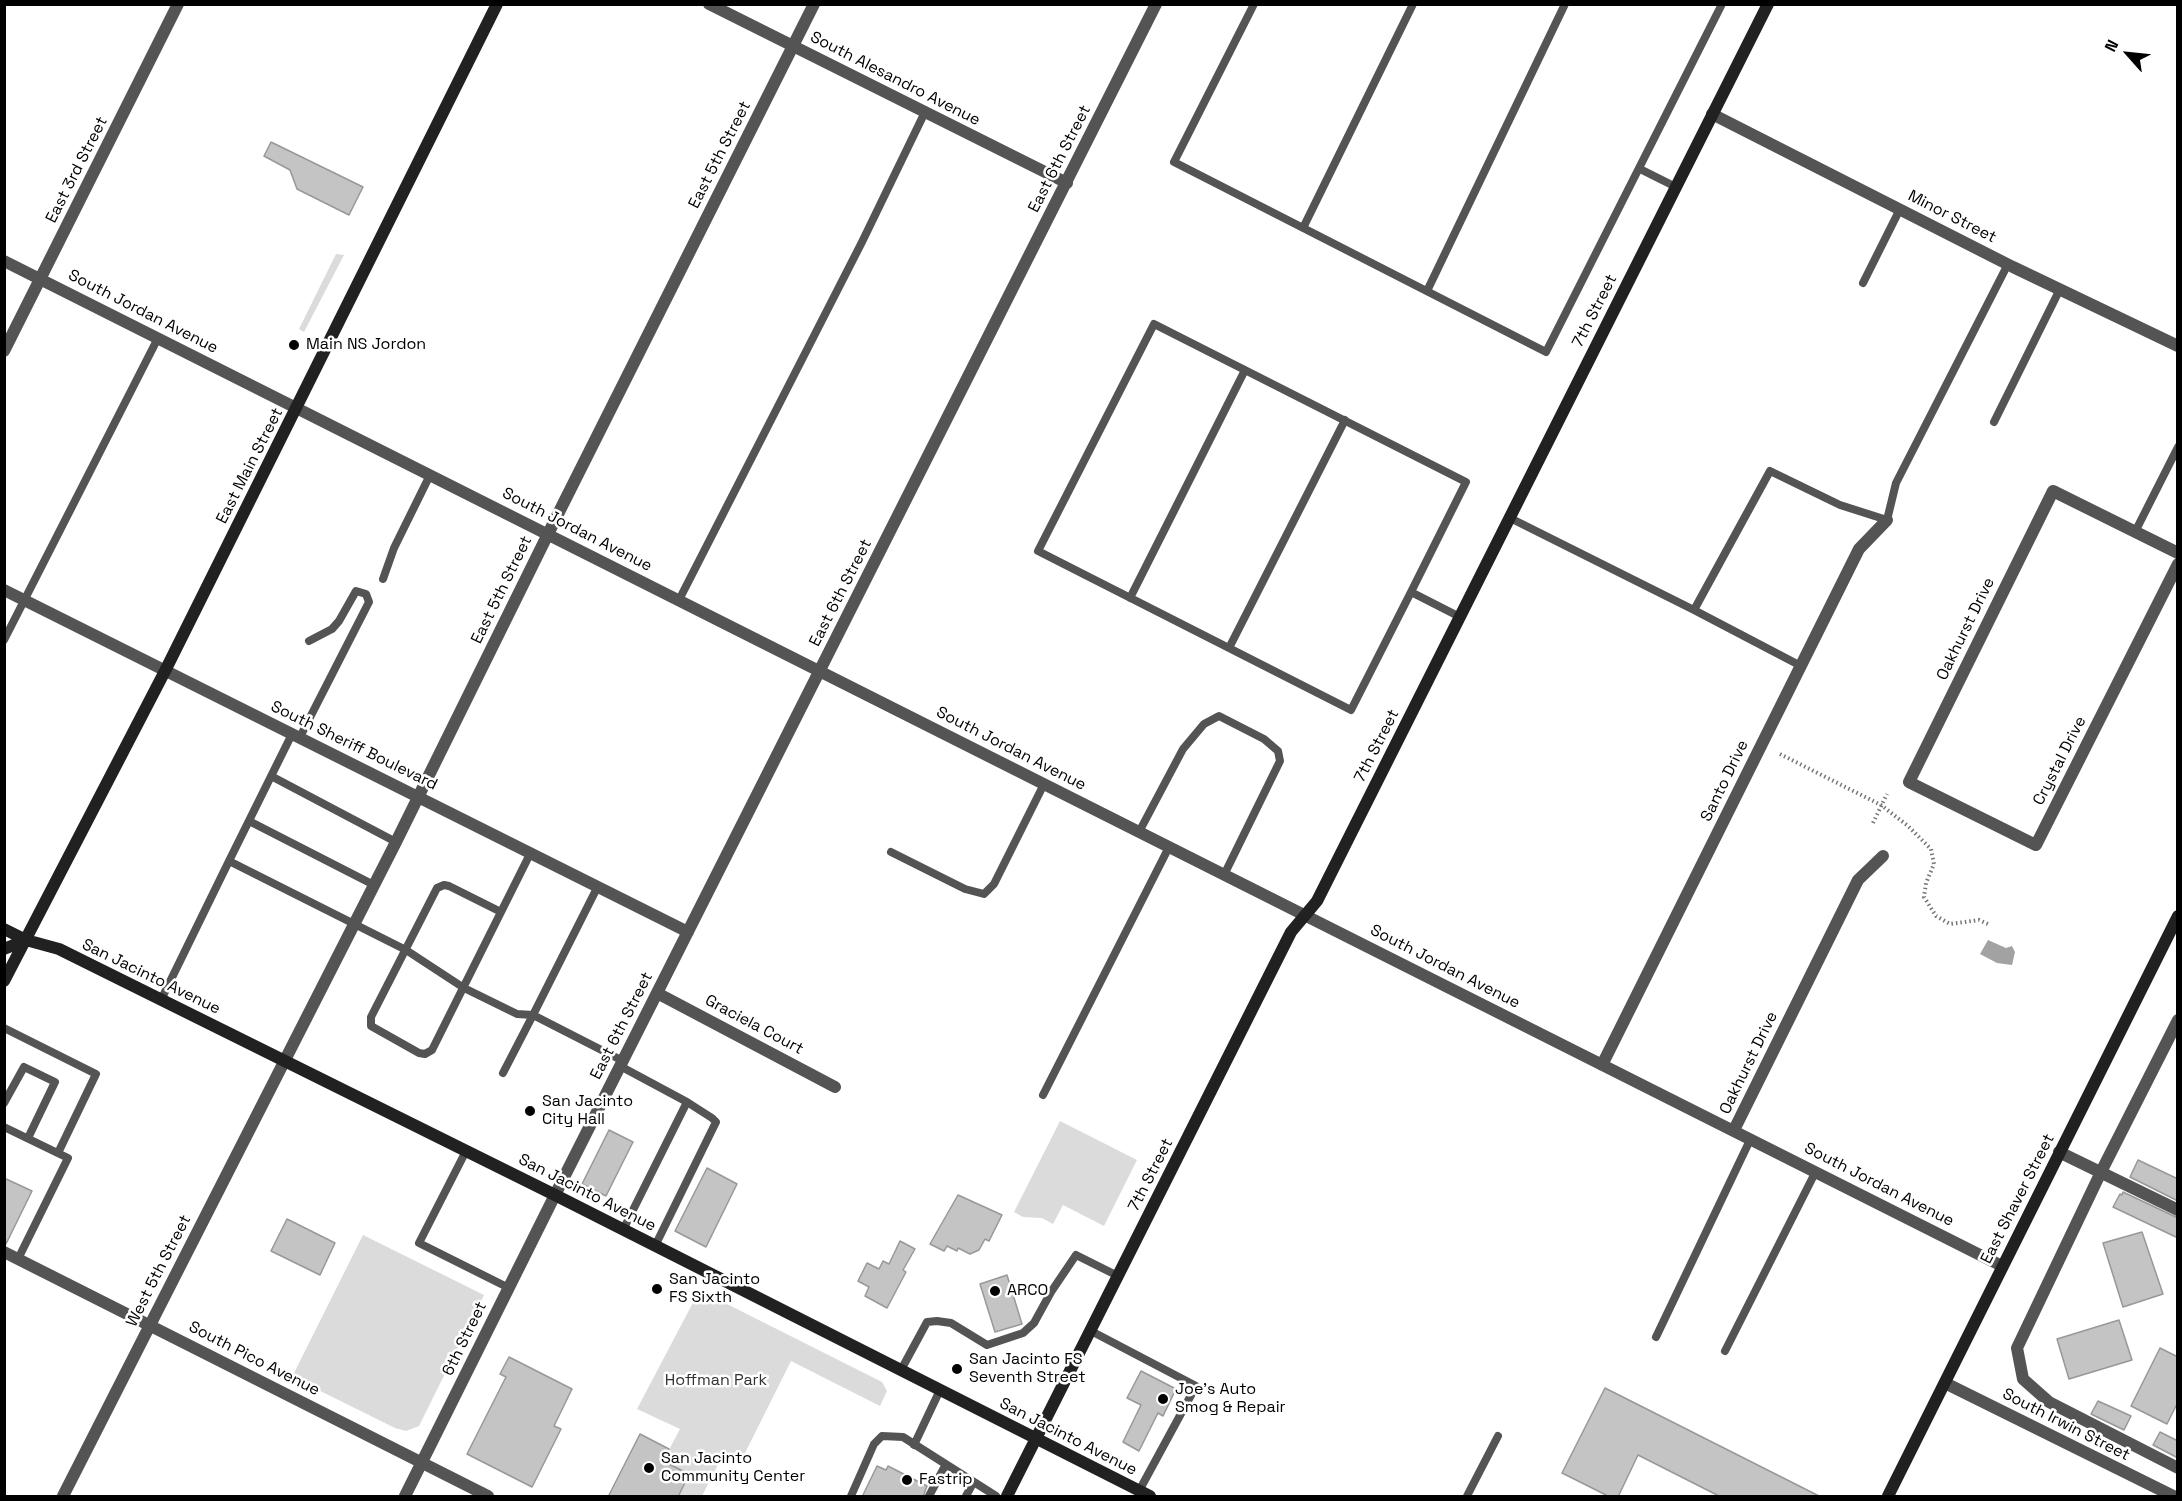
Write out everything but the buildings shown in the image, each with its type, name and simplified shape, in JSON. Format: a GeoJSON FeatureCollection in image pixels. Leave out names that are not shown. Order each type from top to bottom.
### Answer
{"type":"FeatureCollection","features":[{"type":"Feature","properties":{"kind":"street","name":"East 3rd Street"},"geometry":{"type":"LineString","coordinates":[[4,351],[178,4]]}},
{"type":"Feature","properties":{"kind":"street","name":"East Main Street"},"geometry":{"type":"LineString","coordinates":[[4,981],[165,671],[497,4]]}},
{"type":"Feature","properties":{"kind":"street","name":"South Alesandro Avenue"},"geometry":{"type":"LineString","coordinates":[[709,4],[1067,183]]}},
{"type":"Feature","properties":{"kind":"street","name":"East 5th Street"},"geometry":{"type":"LineString","coordinates":[[285,1061],[814,4]]}},
{"type":"Feature","properties":{"kind":"street","name":"East 6th Street"},"geometry":{"type":"LineString","coordinates":[[555,1196],[1156,4]]}},
{"type":"Feature","properties":{"kind":"street","name":"7th Street"},"geometry":{"type":"LineString","coordinates":[[1007,1497],[1291,932],[1317,902],[1768,4]]}},
{"type":"Feature","properties":{"kind":"street","name":"Minor Street"},"geometry":{"type":"LineString","coordinates":[[1712,114],[2008,264],[2178,346]]}},
{"type":"Feature","properties":{"kind":"street","name":"South Jordan Avenue"},"geometry":{"type":"LineString","coordinates":[[4,261],[2002,1266]]}},
{"type":"Feature","properties":{"kind":"street","name":"Oakhurst Drive"},"geometry":{"type":"LineString","coordinates":[[1908,782],[2053,491],[2135,532]]}},
{"type":"Feature","properties":{"kind":"street","name":"Santo Drive"},"geometry":{"type":"LineString","coordinates":[[1602,1065],[1859,549],[1887,520]]}},
{"type":"Feature","properties":{"kind":"street"},"geometry":{"type":"LineString","coordinates":[[2135,532],[2178,553]]}},
{"type":"Feature","properties":{"kind":"street","name":"Crystal Drive"},"geometry":{"type":"LineString","coordinates":[[1908,782],[2036,846],[2178,564]]}},
{"type":"Feature","properties":{"kind":"street","name":"South Sheriff Boulevard"},"geometry":{"type":"LineString","coordinates":[[4,590],[688,932]]}},
{"type":"Feature","properties":{"kind":"street","name":"Oakhurst Drive"},"geometry":{"type":"LineString","coordinates":[[1734,1130],[1858,880],[1883,856]]}},
{"type":"Feature","properties":{"kind":"street","name":"East Shaver Street"},"geometry":{"type":"LineString","coordinates":[[1888,1497],[2178,916]]}},
{"type":"Feature","properties":{"kind":"street","name":"San Jacinto Avenue"},"geometry":{"type":"LineString","coordinates":[[4,929],[26,940],[59,949],[285,1061],[1144,1494]]}},
{"type":"Feature","properties":{"kind":"street"},"geometry":{"type":"LineString","coordinates":[[4,940],[26,940]]}},
{"type":"Feature","properties":{"kind":"street"},"geometry":{"type":"LineString","coordinates":[[4,949],[26,940]]}},
{"type":"Feature","properties":{"kind":"street","name":"Graciela Court"},"geometry":{"type":"LineString","coordinates":[[657,993],[835,1087]]}},
{"type":"Feature","properties":{"kind":"street"},"geometry":{"type":"LineString","coordinates":[[2178,1020],[2101,1172],[2017,1348],[2023,1379],[2049,1402],[2178,1468]]}},
{"type":"Feature","properties":{"kind":"street","name":"West 5th Street"},"geometry":{"type":"LineString","coordinates":[[63,1497],[285,1061]]}},
{"type":"Feature","properties":{"kind":"street"},"geometry":{"type":"LineString","coordinates":[[2059,1152],[2178,1210]]}},
{"type":"Feature","properties":{"kind":"street","name":"6th Street"},"geometry":{"type":"LineString","coordinates":[[405,1497],[555,1196]]}},
{"type":"Feature","properties":{"kind":"street","name":"South Pico Avenue"},"geometry":{"type":"LineString","coordinates":[[4,1252],[488,1497]]}},
{"type":"Feature","properties":{"kind":"street","name":"South Irwin Street"},"geometry":{"type":"LineString","coordinates":[[1945,1383],[2173,1497]]}},
{"type":"Feature","properties":{"kind":"lane"},"geometry":{"type":"LineString","coordinates":[[1254,4],[1174,162],[1546,352],[1722,4]]}},
{"type":"Feature","properties":{"kind":"lane"},"geometry":{"type":"LineString","coordinates":[[1303,228],[1413,4]]}},
{"type":"Feature","properties":{"kind":"lane"},"geometry":{"type":"LineString","coordinates":[[1427,291],[1565,4]]}},
{"type":"Feature","properties":{"kind":"lane"},"geometry":{"type":"LineString","coordinates":[[679,600],[862,242],[925,112]]}},
{"type":"Feature","properties":{"kind":"lane"},"geometry":{"type":"LineString","coordinates":[[1640,169],[1676,187]]}},
{"type":"Feature","properties":{"kind":"lane"},"geometry":{"type":"LineString","coordinates":[[1863,283],[1900,209]]}},
{"type":"Feature","properties":{"kind":"lane"},"geometry":{"type":"LineString","coordinates":[[1694,610],[1770,471],[1840,505],[1887,520],[1896,483],[2008,264]]}},
{"type":"Feature","properties":{"kind":"lane"},"geometry":{"type":"LineString","coordinates":[[1994,422],[2060,289]]}},
{"type":"Feature","properties":{"kind":"lane"},"geometry":{"type":"LineString","coordinates":[[1154,324],[1344,420],[1466,482],[1351,710],[1038,551],[1154,324]]}},
{"type":"Feature","properties":{"kind":"lane"},"geometry":{"type":"LineString","coordinates":[[4,640],[158,338]]}},
{"type":"Feature","properties":{"kind":"lane"},"geometry":{"type":"LineString","coordinates":[[1130,598],[1245,370]]}},
{"type":"Feature","properties":{"kind":"lane"},"geometry":{"type":"LineString","coordinates":[[1229,648],[1344,420]]}},
{"type":"Feature","properties":{"kind":"lane"},"geometry":{"type":"LineString","coordinates":[[2135,532],[2178,447]]}},
{"type":"Feature","properties":{"kind":"lane"},"geometry":{"type":"LineString","coordinates":[[383,579],[394,548],[430,475]]}},
{"type":"Feature","properties":{"kind":"lane"},"geometry":{"type":"LineString","coordinates":[[1510,518],[1801,666]]}},
{"type":"Feature","properties":{"kind":"lane"},"geometry":{"type":"LineString","coordinates":[[160,1000],[271,776],[296,736],[369,602],[366,594],[356,591],[332,629],[309,641]]}},
{"type":"Feature","properties":{"kind":"lane"},"geometry":{"type":"LineString","coordinates":[[1411,592],[1460,617]]}},
{"type":"Feature","properties":{"kind":"lane"},"geometry":{"type":"LineString","coordinates":[[1139,832],[1183,749],[1204,724],[1219,716],[1264,740],[1278,751],[1280,761],[1224,875]]}},
{"type":"Feature","properties":{"kind":"lane"},"geometry":{"type":"LineString","coordinates":[[271,776],[396,842]]}},
{"type":"Feature","properties":{"kind":"lane"},"geometry":{"type":"LineString","coordinates":[[891,852],[965,889],[984,894],[994,884],[1044,784]]}},
{"type":"Feature","properties":{"kind":"lane"},"geometry":{"type":"LineString","coordinates":[[249,821],[374,885]]}},
{"type":"Feature","properties":{"kind":"lane"},"geometry":{"type":"LineString","coordinates":[[1043,1095],[1169,847]]}},
{"type":"Feature","properties":{"kind":"lane"},"geometry":{"type":"LineString","coordinates":[[501,912],[449,886],[440,885],[371,1017],[371,1026],[419,1053],[430,1053],[464,988],[530,854]]}},
{"type":"Feature","properties":{"kind":"lane"},"geometry":{"type":"LineString","coordinates":[[229,861],[406,950],[464,988],[517,1014],[532,1015],[622,1063],[712,1118],[716,1122],[655,1246]]}},
{"type":"Feature","properties":{"kind":"lane"},"geometry":{"type":"LineString","coordinates":[[503,1073],[598,886]]}},
{"type":"Feature","properties":{"kind":"lane"},"geometry":{"type":"LineString","coordinates":[[4,1028],[96,1074],[58,1153]]}},
{"type":"Feature","properties":{"kind":"lane"},"geometry":{"type":"LineString","coordinates":[[4,1103],[24,1067],[55,1082],[28,1138]]}},
{"type":"Feature","properties":{"kind":"lane"},"geometry":{"type":"LineString","coordinates":[[623,1230],[687,1102]]}},
{"type":"Feature","properties":{"kind":"lane"},"geometry":{"type":"LineString","coordinates":[[4,1127],[68,1158],[18,1259]]}},
{"type":"Feature","properties":{"kind":"lane"},"geometry":{"type":"LineString","coordinates":[[1656,1337],[1751,1138]]}},
{"type":"Feature","properties":{"kind":"lane"},"geometry":{"type":"LineString","coordinates":[[466,1151],[419,1243],[509,1288]]}},
{"type":"Feature","properties":{"kind":"lane"},"geometry":{"type":"LineString","coordinates":[[1725,1351],[1816,1172]]}},
{"type":"Feature","properties":{"kind":"lane"},"geometry":{"type":"LineString","coordinates":[[901,1370],[927,1322],[937,1320],[951,1323],[987,1345],[1023,1333],[1034,1323],[1051,1292],[1076,1255],[1118,1276]]}},
{"type":"Feature","properties":{"kind":"lane"},"geometry":{"type":"LineString","coordinates":[[1091,1331],[1196,1386],[1144,1494]]}},
{"type":"Feature","properties":{"kind":"lane"},"geometry":{"type":"LineString","coordinates":[[914,1445],[939,1390]]}},
{"type":"Feature","properties":{"kind":"lane"},"geometry":{"type":"LineString","coordinates":[[851,1497],[874,1444],[882,1436],[903,1437],[996,1497]]}},
{"type":"Feature","properties":{"kind":"lane"},"geometry":{"type":"LineString","coordinates":[[1467,1497],[1498,1436]]}},
{"type":"Feature","properties":{"kind":"lane"},"geometry":{"type":"LineString","coordinates":[[928,1497],[945,1466]]}},
{"type":"Feature","properties":{"kind":"lane"},"geometry":{"type":"LineString","coordinates":[[966,1497],[973,1483]]}},
{"type":"Feature","properties":{"kind":"path"},"geometry":{"type":"LineString","coordinates":[[1780,754],[1881,805],[1908,826],[1931,849],[1934,864],[1926,883],[1924,897],[1936,916],[1950,924],[1979,920],[1988,924]]}},
{"type":"Feature","properties":{"kind":"path"},"geometry":{"type":"LineString","coordinates":[[1873,823],[1887,794]]}},
{"type":"Feature","properties":{"kind":"green space"},"geometry":{"type":"Polygon","coordinates":[[[336,254],[344,255],[304,332],[299,329],[336,254]]]}},
{"type":"Feature","properties":{"kind":"green space"},"geometry":{"type":"Polygon","coordinates":[[[1060,1121],[1137,1160],[1104,1226],[1063,1205],[1053,1224],[1042,1218],[1023,1217],[1014,1212],[1060,1121]]]}},
{"type":"Feature","properties":{"kind":"green space"},"geometry":{"type":"Polygon","coordinates":[[[363,1235],[484,1295],[419,1426],[406,1431],[395,1428],[292,1377],[363,1235]]]}},
{"type":"Feature","properties":{"kind":"green space","name":"Hoffman Park"},"geometry":{"type":"Polygon","coordinates":[[[697,1295],[723,1302],[882,1382],[887,1391],[880,1406],[791,1361],[741,1461],[724,1453],[702,1496],[678,1496],[689,1474],[663,1461],[680,1429],[637,1409],[697,1295]]]}},
{"type":"Feature","properties":{"kind":"shaded area"},"geometry":{"type":"Polygon","coordinates":[[[1988,940],[2006,948],[2012,946],[2015,952],[2012,965],[1997,963],[1980,954],[1988,940]]]}},
{"type":"Feature","properties":{"kind":"place","name":"Main NS Jordon"},"geometry":{"type":"Point","coordinates":[294,345]}},
{"type":"Feature","properties":{"kind":"place","name":"San Jacinto City Hall"},"geometry":{"type":"Point","coordinates":[530,1111]}},
{"type":"Feature","properties":{"kind":"place","name":"San Jacinto FS Sixth"},"geometry":{"type":"Point","coordinates":[657,1289]}},
{"type":"Feature","properties":{"kind":"place","name":"ARCO"},"geometry":{"type":"Point","coordinates":[995,1291]}},
{"type":"Feature","properties":{"kind":"place","name":"San Jacinto FS Seventh Street"},"geometry":{"type":"Point","coordinates":[957,1369]}},
{"type":"Feature","properties":{"kind":"place","name":"Joe's Auto Smog & Repair"},"geometry":{"type":"Point","coordinates":[1163,1399]}},
{"type":"Feature","properties":{"kind":"place","name":"San Jacinto Community Center"},"geometry":{"type":"Point","coordinates":[649,1468]}},
{"type":"Feature","properties":{"kind":"place","name":"Fastrip"},"geometry":{"type":"Point","coordinates":[907,1480]}}]}
